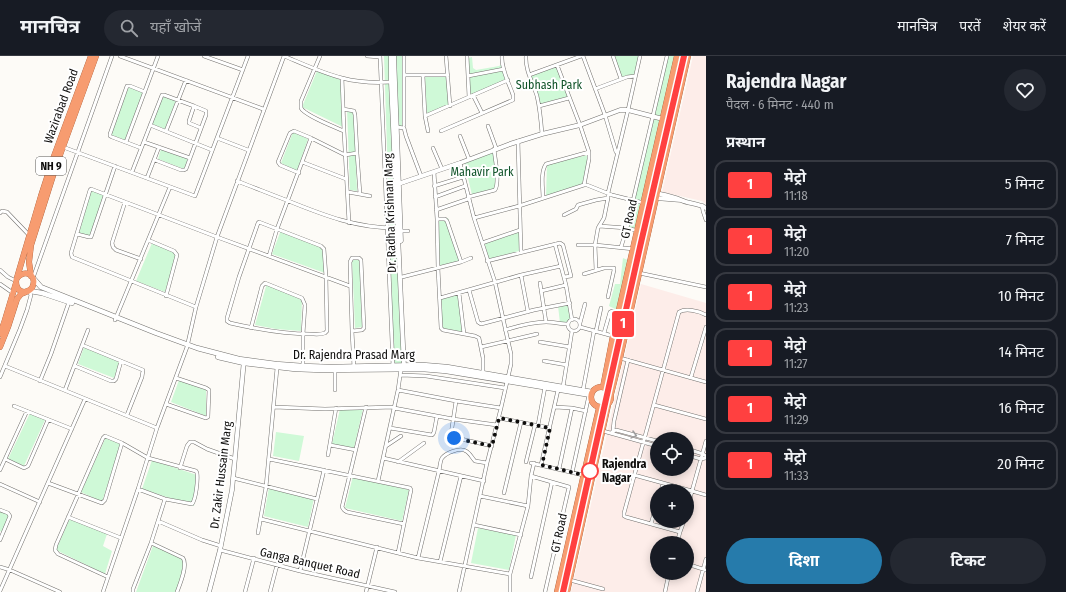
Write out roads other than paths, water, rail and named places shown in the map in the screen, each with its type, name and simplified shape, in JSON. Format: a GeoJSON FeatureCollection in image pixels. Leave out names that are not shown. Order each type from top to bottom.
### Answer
{"type":"FeatureCollection","features":[{"type":"Feature","properties":{"kind":"highway","name":"Wazirabad Road"},"geometry":{"type":"LineString","coordinates":[[0,334],[53,159],[91,56]]}},
{"type":"Feature","properties":{"kind":"highway","name":"Wazirabad Road"},"geometry":{"type":"LineString","coordinates":[[33,278],[29,262],[31,245],[47,192],[96,56]]}},
{"type":"Feature","properties":{"kind":"highway","name":"GT Road"},"geometry":{"type":"LineString","coordinates":[[603,387],[677,56]]}},
{"type":"Feature","properties":{"kind":"highway","name":"GT Road"},"geometry":{"type":"LineString","coordinates":[[611,394],[688,56]]}},
{"type":"Feature","properties":{"kind":"highway"},"geometry":{"type":"LineString","coordinates":[[0,347],[17,299],[21,294],[29,291],[34,286],[33,278],[29,274],[21,274],[16,280],[17,287],[21,291],[29,291]]}},
{"type":"Feature","properties":{"kind":"highway"},"geometry":{"type":"LineString","coordinates":[[603,387],[611,394],[611,400],[608,405],[603,408],[599,408],[592,403],[591,394],[597,388],[603,387]]}},
{"type":"Feature","properties":{"kind":"highway","name":"GT Road"},"geometry":{"type":"LineString","coordinates":[[567,592],[608,405]]}},
{"type":"Feature","properties":{"kind":"highway","name":"GT Road"},"geometry":{"type":"LineString","coordinates":[[557,592],[599,408]]}},
{"type":"Feature","properties":{"kind":"main road","name":"Dr. Rajendra Prasad Marg"},"geometry":{"type":"LineString","coordinates":[[33,278],[41,287],[116,319]]}},
{"type":"Feature","properties":{"kind":"main road","name":"Dr. Rajendra Prasad Marg"},"geometry":{"type":"LineString","coordinates":[[29,291],[42,292],[187,346],[278,368],[404,367],[423,365],[483,373],[558,390],[591,394]]}},
{"type":"Feature","properties":{"kind":"main road","name":"Dr. Rajendra Prasad Marg"},"geometry":{"type":"LineString","coordinates":[[244,361],[335,370],[393,366],[404,367],[446,371],[563,387],[583,390],[591,394]]}},
{"type":"Feature","properties":{"kind":"street"},"geometry":{"type":"LineString","coordinates":[[33,278],[112,56]]}},
{"type":"Feature","properties":{"kind":"street"},"geometry":{"type":"LineString","coordinates":[[120,56],[263,109]]}},
{"type":"Feature","properties":{"kind":"street"},"geometry":{"type":"LineString","coordinates":[[126,142],[158,56]]}},
{"type":"Feature","properties":{"kind":"street"},"geometry":{"type":"LineString","coordinates":[[204,56],[243,70]]}},
{"type":"Feature","properties":{"kind":"street"},"geometry":{"type":"LineString","coordinates":[[63,147],[195,196],[248,56]]}},
{"type":"Feature","properties":{"kind":"street"},"geometry":{"type":"LineString","coordinates":[[103,592],[157,428],[187,346],[196,307],[217,237],[263,109],[284,56],[314,69],[342,78],[391,82]]}},
{"type":"Feature","properties":{"kind":"street"},"geometry":{"type":"LineString","coordinates":[[320,56],[301,101],[301,108],[316,118],[344,131]]}},
{"type":"Feature","properties":{"kind":"street"},"geometry":{"type":"LineString","coordinates":[[367,56],[380,57],[387,189],[393,366]]}},
{"type":"Feature","properties":{"kind":"street"},"geometry":{"type":"LineString","coordinates":[[391,56],[391,82],[398,184],[518,141],[580,125],[620,110],[628,110],[663,119]]}},
{"type":"Feature","properties":{"kind":"street","name":"Dr. Radha Krishnan Marg"},"geometry":{"type":"LineString","coordinates":[[394,56],[404,367]]}},
{"type":"Feature","properties":{"kind":"street"},"geometry":{"type":"LineString","coordinates":[[404,56],[404,125]]}},
{"type":"Feature","properties":{"kind":"street"},"geometry":{"type":"LineString","coordinates":[[446,56],[450,106]]}},
{"type":"Feature","properties":{"kind":"street"},"geometry":{"type":"LineString","coordinates":[[467,56],[469,97]]}},
{"type":"Feature","properties":{"kind":"street"},"geometry":{"type":"LineString","coordinates":[[441,131],[513,100],[513,95],[504,68],[502,56]]}},
{"type":"Feature","properties":{"kind":"street"},"geometry":{"type":"LineString","coordinates":[[526,56],[529,75],[539,106],[542,134]]}},
{"type":"Feature","properties":{"kind":"street"},"geometry":{"type":"LineString","coordinates":[[529,75],[582,56],[605,115],[617,154]]}},
{"type":"Feature","properties":{"kind":"street"},"geometry":{"type":"LineString","coordinates":[[613,56],[621,79]]}},
{"type":"Feature","properties":{"kind":"street"},"geometry":{"type":"LineString","coordinates":[[596,270],[595,245],[599,226],[604,218],[608,193],[640,56]]}},
{"type":"Feature","properties":{"kind":"street"},"geometry":{"type":"LineString","coordinates":[[621,247],[654,116],[667,56]]}},
{"type":"Feature","properties":{"kind":"street"},"geometry":{"type":"LineString","coordinates":[[557,65],[589,152],[584,185]]}},
{"type":"Feature","properties":{"kind":"street"},"geometry":{"type":"LineString","coordinates":[[468,76],[504,68]]}},
{"type":"Feature","properties":{"kind":"street"},"geometry":{"type":"LineString","coordinates":[[404,75],[448,75]]}},
{"type":"Feature","properties":{"kind":"street"},"geometry":{"type":"LineString","coordinates":[[423,76],[425,116],[428,131]]}},
{"type":"Feature","properties":{"kind":"street"},"geometry":{"type":"LineString","coordinates":[[595,89],[627,77],[635,76]]}},
{"type":"Feature","properties":{"kind":"street"},"geometry":{"type":"LineString","coordinates":[[342,78],[349,222]]}},
{"type":"Feature","properties":{"kind":"street"},"geometry":{"type":"LineString","coordinates":[[166,132],[186,80]]}},
{"type":"Feature","properties":{"kind":"street"},"geometry":{"type":"LineString","coordinates":[[425,116],[508,80]]}},
{"type":"Feature","properties":{"kind":"street"},"geometry":{"type":"LineString","coordinates":[[141,148],[111,137],[110,132],[127,86],[145,92]]}},
{"type":"Feature","properties":{"kind":"street"},"geometry":{"type":"LineString","coordinates":[[132,172],[162,95],[204,110],[206,113],[201,128],[184,170],[154,160]]}},
{"type":"Feature","properties":{"kind":"street"},"geometry":{"type":"LineString","coordinates":[[473,96],[482,113]]}},
{"type":"Feature","properties":{"kind":"street"},"geometry":{"type":"LineString","coordinates":[[539,106],[569,98]]}},
{"type":"Feature","properties":{"kind":"street"},"geometry":{"type":"LineString","coordinates":[[194,106],[188,121],[201,128]]}},
{"type":"Feature","properties":{"kind":"street"},"geometry":{"type":"LineString","coordinates":[[343,109],[352,110],[354,111],[355,115],[360,194]]}},
{"type":"Feature","properties":{"kind":"street"},"geometry":{"type":"LineString","coordinates":[[150,126],[212,150]]}},
{"type":"Feature","properties":{"kind":"street"},"geometry":{"type":"LineString","coordinates":[[436,210],[495,190],[497,188],[496,149],[488,126]]}},
{"type":"Feature","properties":{"kind":"street"},"geometry":{"type":"LineString","coordinates":[[397,127],[404,128],[421,176]]}},
{"type":"Feature","properties":{"kind":"street"},"geometry":{"type":"LineString","coordinates":[[299,173],[279,164],[279,160],[292,132],[295,131],[345,155],[357,153]]}},
{"type":"Feature","properties":{"kind":"street"},"geometry":{"type":"LineString","coordinates":[[460,136],[469,159]]}},
{"type":"Feature","properties":{"kind":"street"},"geometry":{"type":"LineString","coordinates":[[217,138],[248,150]]}},
{"type":"Feature","properties":{"kind":"street"},"geometry":{"type":"LineString","coordinates":[[269,256],[311,138]]}},
{"type":"Feature","properties":{"kind":"street"},"geometry":{"type":"LineString","coordinates":[[518,141],[521,252]]}},
{"type":"Feature","properties":{"kind":"street"},"geometry":{"type":"LineString","coordinates":[[144,142],[190,158]]}},
{"type":"Feature","properties":{"kind":"street"},"geometry":{"type":"LineString","coordinates":[[147,178],[159,147]]}},
{"type":"Feature","properties":{"kind":"street"},"geometry":{"type":"LineString","coordinates":[[433,148],[442,169]]}},
{"type":"Feature","properties":{"kind":"street"},"geometry":{"type":"LineString","coordinates":[[543,198],[543,172],[546,164],[589,152]]}},
{"type":"Feature","properties":{"kind":"street"},"geometry":{"type":"LineString","coordinates":[[302,162],[346,179]]}},
{"type":"Feature","properties":{"kind":"street"},"geometry":{"type":"LineString","coordinates":[[459,592],[487,463],[499,418],[512,354],[505,330],[495,282],[468,198],[460,163]]}},
{"type":"Feature","properties":{"kind":"street"},"geometry":{"type":"LineString","coordinates":[[77,234],[91,237],[115,166]]}},
{"type":"Feature","properties":{"kind":"street"},"geometry":{"type":"LineString","coordinates":[[434,172],[442,329],[477,337],[481,347],[483,373]]}},
{"type":"Feature","properties":{"kind":"street"},"geometry":{"type":"LineString","coordinates":[[434,186],[463,177]]}},
{"type":"Feature","properties":{"kind":"street"},"geometry":{"type":"LineString","coordinates":[[237,181],[331,218],[368,226],[408,231]]}},
{"type":"Feature","properties":{"kind":"street"},"geometry":{"type":"LineString","coordinates":[[474,218],[519,206],[584,185],[633,201],[644,203]]}},
{"type":"Feature","properties":{"kind":"street"},"geometry":{"type":"LineString","coordinates":[[435,197],[466,186]]}},
{"type":"Feature","properties":{"kind":"street"},"geometry":{"type":"LineString","coordinates":[[116,319],[170,187]]}},
{"type":"Feature","properties":{"kind":"street"},"geometry":{"type":"LineString","coordinates":[[196,307],[72,257],[71,253],[90,190],[92,189],[350,286]]}},
{"type":"Feature","properties":{"kind":"street"},"geometry":{"type":"LineString","coordinates":[[348,192],[370,196]]}},
{"type":"Feature","properties":{"kind":"street"},"geometry":{"type":"LineString","coordinates":[[646,193],[676,198],[704,207],[703,211],[706,220]]}},
{"type":"Feature","properties":{"kind":"street"},"geometry":{"type":"LineString","coordinates":[[564,215],[577,208],[578,204],[608,198]]}},
{"type":"Feature","properties":{"kind":"street"},"geometry":{"type":"LineString","coordinates":[[125,202],[112,243],[113,247],[116,250],[141,259]]}},
{"type":"Feature","properties":{"kind":"street"},"geometry":{"type":"LineString","coordinates":[[0,213],[2,211],[7,212],[29,235]]}},
{"type":"Feature","properties":{"kind":"street"},"geometry":{"type":"LineString","coordinates":[[437,219],[444,219],[447,221],[461,262]]}},
{"type":"Feature","properties":{"kind":"street"},"geometry":{"type":"LineString","coordinates":[[259,222],[278,229],[323,247],[326,277],[326,332],[323,334],[276,332],[230,323],[227,320],[258,223],[259,222]]}},
{"type":"Feature","properties":{"kind":"street"},"geometry":{"type":"LineString","coordinates":[[599,226],[627,228],[638,231]]}},
{"type":"Feature","properties":{"kind":"street"},"geometry":{"type":"LineString","coordinates":[[378,481],[404,367],[400,229]]}},
{"type":"Feature","properties":{"kind":"street"},"geometry":{"type":"LineString","coordinates":[[482,243],[520,230]]}},
{"type":"Feature","properties":{"kind":"street"},"geometry":{"type":"LineString","coordinates":[[148,240],[174,251],[177,255],[166,296]]}},
{"type":"Feature","properties":{"kind":"street"},"geometry":{"type":"LineString","coordinates":[[488,261],[560,243],[562,244],[571,276],[564,277]]}},
{"type":"Feature","properties":{"kind":"street"},"geometry":{"type":"LineString","coordinates":[[555,244],[562,266],[572,320]]}},
{"type":"Feature","properties":{"kind":"street"},"geometry":{"type":"LineString","coordinates":[[578,245],[595,245],[634,249]]}},
{"type":"Feature","properties":{"kind":"street"},"geometry":{"type":"LineString","coordinates":[[352,331],[362,330],[364,328],[361,260],[359,258],[351,260],[350,286],[352,331],[354,368]]}},
{"type":"Feature","properties":{"kind":"street"},"geometry":{"type":"LineString","coordinates":[[402,276],[461,262],[471,258]]}},
{"type":"Feature","properties":{"kind":"street"},"geometry":{"type":"LineString","coordinates":[[440,298],[521,275],[562,266]]}},
{"type":"Feature","properties":{"kind":"street"},"geometry":{"type":"LineString","coordinates":[[584,274],[604,268],[615,269],[608,297]]}},
{"type":"Feature","properties":{"kind":"street"},"geometry":{"type":"LineString","coordinates":[[0,270],[8,277],[16,280]]}},
{"type":"Feature","properties":{"kind":"street"},"geometry":{"type":"LineString","coordinates":[[639,273],[706,287]]}},
{"type":"Feature","properties":{"kind":"street"},"geometry":{"type":"LineString","coordinates":[[521,275],[528,312]]}},
{"type":"Feature","properties":{"kind":"street"},"geometry":{"type":"LineString","coordinates":[[251,328],[262,286],[265,283],[304,299],[303,368]]}},
{"type":"Feature","properties":{"kind":"street"},"geometry":{"type":"LineString","coordinates":[[540,283],[546,322]]}},
{"type":"Feature","properties":{"kind":"street"},"geometry":{"type":"LineString","coordinates":[[0,284],[13,292]]}},
{"type":"Feature","properties":{"kind":"street"},"geometry":{"type":"LineString","coordinates":[[541,291],[566,285]]}},
{"type":"Feature","properties":{"kind":"street"},"geometry":{"type":"LineString","coordinates":[[469,290],[479,323],[482,324],[570,303]]}},
{"type":"Feature","properties":{"kind":"street"},"geometry":{"type":"LineString","coordinates":[[0,377],[27,310],[31,295],[29,291]]}},
{"type":"Feature","properties":{"kind":"street"},"geometry":{"type":"LineString","coordinates":[[459,293],[464,334]]}},
{"type":"Feature","properties":{"kind":"street"},"geometry":{"type":"LineString","coordinates":[[40,381],[69,302]]}},
{"type":"Feature","properties":{"kind":"street"},"geometry":{"type":"LineString","coordinates":[[572,331],[578,330],[585,304]]}},
{"type":"Feature","properties":{"kind":"street"},"geometry":{"type":"LineString","coordinates":[[583,390],[601,308]]}},
{"type":"Feature","properties":{"kind":"street"},"geometry":{"type":"LineString","coordinates":[[650,524],[624,516],[624,510],[679,312],[689,310],[706,315]]}},
{"type":"Feature","properties":{"kind":"street"},"geometry":{"type":"LineString","coordinates":[[604,333],[610,312],[619,312]]}},
{"type":"Feature","properties":{"kind":"street"},"geometry":{"type":"LineString","coordinates":[[568,324],[572,320]]}},
{"type":"Feature","properties":{"kind":"street"},"geometry":{"type":"LineString","coordinates":[[572,320],[577,320],[580,325],[595,331],[614,336]]}},
{"type":"Feature","properties":{"kind":"street"},"geometry":{"type":"LineString","coordinates":[[505,330],[523,325],[546,322],[568,324]]}},
{"type":"Feature","properties":{"kind":"street"},"geometry":{"type":"LineString","coordinates":[[563,387],[572,331],[568,324]]}},
{"type":"Feature","properties":{"kind":"street"},"geometry":{"type":"LineString","coordinates":[[691,377],[706,327]]}},
{"type":"Feature","properties":{"kind":"street"},"geometry":{"type":"LineString","coordinates":[[65,390],[88,330]]}},
{"type":"Feature","properties":{"kind":"street"},"geometry":{"type":"LineString","coordinates":[[481,347],[537,334]]}},
{"type":"Feature","properties":{"kind":"street"},"geometry":{"type":"LineString","coordinates":[[540,342],[570,347]]}},
{"type":"Feature","properties":{"kind":"street"},"geometry":{"type":"LineString","coordinates":[[82,345],[143,370],[142,377],[127,415]]}},
{"type":"Feature","properties":{"kind":"street"},"geometry":{"type":"LineString","coordinates":[[620,358],[706,382]]}},
{"type":"Feature","properties":{"kind":"street"},"geometry":{"type":"LineString","coordinates":[[612,432],[628,360]]}},
{"type":"Feature","properties":{"kind":"street"},"geometry":{"type":"LineString","coordinates":[[75,366],[114,381],[116,379],[121,361]]}},
{"type":"Feature","properties":{"kind":"street","name":"Dr. Zakir Hussain Marg"},"geometry":{"type":"LineString","coordinates":[[209,592],[221,548],[228,513],[235,459],[244,361]]}},
{"type":"Feature","properties":{"kind":"street"},"geometry":{"type":"LineString","coordinates":[[544,361],[566,365]]}},
{"type":"Feature","properties":{"kind":"street"},"geometry":{"type":"LineString","coordinates":[[5,366],[65,390],[85,400],[127,415],[157,428]]}},
{"type":"Feature","properties":{"kind":"street"},"geometry":{"type":"LineString","coordinates":[[258,534],[266,486],[278,368]]}},
{"type":"Feature","properties":{"kind":"street"},"geometry":{"type":"LineString","coordinates":[[335,370],[335,390]]}},
{"type":"Feature","properties":{"kind":"street"},"geometry":{"type":"LineString","coordinates":[[401,375],[426,376],[505,388]]}},
{"type":"Feature","properties":{"kind":"street"},"geometry":{"type":"LineString","coordinates":[[166,404],[206,418],[208,417],[209,390],[176,378]]}},
{"type":"Feature","properties":{"kind":"street"},"geometry":{"type":"LineString","coordinates":[[526,462],[545,387]]}},
{"type":"Feature","properties":{"kind":"street"},"geometry":{"type":"LineString","coordinates":[[398,390],[501,408]]}},
{"type":"Feature","properties":{"kind":"street"},"geometry":{"type":"LineString","coordinates":[[542,465],[558,390]]}},
{"type":"Feature","properties":{"kind":"street"},"geometry":{"type":"LineString","coordinates":[[572,473],[591,394]]}},
{"type":"Feature","properties":{"kind":"street"},"geometry":{"type":"LineString","coordinates":[[0,591],[85,400]]}},
{"type":"Feature","properties":{"kind":"street"},"geometry":{"type":"LineString","coordinates":[[456,401],[451,434],[452,437],[492,446]]}},
{"type":"Feature","properties":{"kind":"street"},"geometry":{"type":"LineString","coordinates":[[654,405],[706,419]]}},
{"type":"Feature","properties":{"kind":"street"},"geometry":{"type":"LineString","coordinates":[[14,406],[72,429]]}},
{"type":"Feature","properties":{"kind":"street"},"geometry":{"type":"LineString","coordinates":[[274,407],[394,407],[453,419],[497,425]]}},
{"type":"Feature","properties":{"kind":"street"},"geometry":{"type":"LineString","coordinates":[[366,407],[343,505],[344,510],[404,524]]}},
{"type":"Feature","properties":{"kind":"street"},"geometry":{"type":"LineString","coordinates":[[555,407],[586,411]]}},
{"type":"Feature","properties":{"kind":"street"},"geometry":{"type":"LineString","coordinates":[[328,455],[336,408]]}},
{"type":"Feature","properties":{"kind":"street"},"geometry":{"type":"LineString","coordinates":[[559,469],[572,408]]}},
{"type":"Feature","properties":{"kind":"street"},"geometry":{"type":"LineString","coordinates":[[0,470],[26,411]]}},
{"type":"Feature","properties":{"kind":"street"},"geometry":{"type":"LineString","coordinates":[[390,428],[432,435],[434,434],[438,416]]}},
{"type":"Feature","properties":{"kind":"street"},"geometry":{"type":"LineString","coordinates":[[499,418],[550,428]]}},
{"type":"Feature","properties":{"kind":"street"},"geometry":{"type":"LineString","coordinates":[[5,459],[24,468],[28,466],[48,420]]}},
{"type":"Feature","properties":{"kind":"street"},"geometry":{"type":"LineString","coordinates":[[504,493],[520,422]]}},
{"type":"Feature","properties":{"kind":"street"},"geometry":{"type":"LineString","coordinates":[[612,432],[616,430],[650,439]]}},
{"type":"Feature","properties":{"kind":"street"},"geometry":{"type":"LineString","coordinates":[[603,431],[612,432],[650,444]]}},
{"type":"Feature","properties":{"kind":"street"},"geometry":{"type":"LineString","coordinates":[[108,577],[56,553],[55,550],[68,517],[105,436],[148,458],[197,473],[198,478],[193,503],[190,504],[165,499],[138,489]]}},
{"type":"Feature","properties":{"kind":"street"},"geometry":{"type":"LineString","coordinates":[[386,446],[401,436]]}},
{"type":"Feature","properties":{"kind":"street"},"geometry":{"type":"LineString","coordinates":[[694,484],[701,459],[705,456],[706,441]]}},
{"type":"Feature","properties":{"kind":"street"},"geometry":{"type":"LineString","coordinates":[[180,468],[187,446],[190,442],[194,442],[207,449],[235,459]]}},
{"type":"Feature","properties":{"kind":"street"},"geometry":{"type":"LineString","coordinates":[[398,462],[424,443]]}},
{"type":"Feature","properties":{"kind":"street"},"geometry":{"type":"LineString","coordinates":[[48,483],[100,503],[104,502],[122,444]]}},
{"type":"Feature","properties":{"kind":"street"},"geometry":{"type":"LineString","coordinates":[[330,445],[356,450]]}},
{"type":"Feature","properties":{"kind":"street"},"geometry":{"type":"LineString","coordinates":[[418,558],[441,460],[443,457],[456,450],[464,450],[469,453],[475,461],[487,463]]}},
{"type":"Feature","properties":{"kind":"street"},"geometry":{"type":"LineString","coordinates":[[694,452],[705,456]]}},
{"type":"Feature","properties":{"kind":"street"},"geometry":{"type":"LineString","coordinates":[[694,457],[701,459]]}},
{"type":"Feature","properties":{"kind":"street"},"geometry":{"type":"LineString","coordinates":[[383,458],[484,481]]}},
{"type":"Feature","properties":{"kind":"street"},"geometry":{"type":"LineString","coordinates":[[269,459],[411,489],[398,553]]}},
{"type":"Feature","properties":{"kind":"street"},"geometry":{"type":"LineString","coordinates":[[510,592],[510,574],[528,506],[532,463],[583,475]]}},
{"type":"Feature","properties":{"kind":"street"},"geometry":{"type":"LineString","coordinates":[[300,571],[324,470]]}},
{"type":"Feature","properties":{"kind":"street"},"geometry":{"type":"LineString","coordinates":[[634,475],[667,484]]}},
{"type":"Feature","properties":{"kind":"street"},"geometry":{"type":"LineString","coordinates":[[440,562],[461,476]]}},
{"type":"Feature","properties":{"kind":"street"},"geometry":{"type":"LineString","coordinates":[[531,476],[569,487],[545,592]]}},
{"type":"Feature","properties":{"kind":"street"},"geometry":{"type":"LineString","coordinates":[[233,478],[317,498]]}},
{"type":"Feature","properties":{"kind":"street"},"geometry":{"type":"LineString","coordinates":[[531,577],[552,482]]}},
{"type":"Feature","properties":{"kind":"street"},"geometry":{"type":"LineString","coordinates":[[0,484],[40,502]]}},
{"type":"Feature","properties":{"kind":"street"},"geometry":{"type":"LineString","coordinates":[[694,492],[706,495]]}},
{"type":"Feature","properties":{"kind":"street"},"geometry":{"type":"LineString","coordinates":[[480,496],[528,506]]}},
{"type":"Feature","properties":{"kind":"street"},"geometry":{"type":"LineString","coordinates":[[133,592],[165,499]]}},
{"type":"Feature","properties":{"kind":"street"},"geometry":{"type":"LineString","coordinates":[[0,510],[8,513],[10,516],[1,538]]}},
{"type":"Feature","properties":{"kind":"street"},"geometry":{"type":"LineString","coordinates":[[68,517],[121,538]]}},
{"type":"Feature","properties":{"kind":"street"},"geometry":{"type":"LineString","coordinates":[[261,520],[418,558],[510,574]]}},
{"type":"Feature","properties":{"kind":"street","name":"Ganga Banquet Road"},"geometry":{"type":"LineString","coordinates":[[158,521],[221,548],[277,565],[395,592]]}},
{"type":"Feature","properties":{"kind":"street"},"geometry":{"type":"LineString","coordinates":[[474,525],[520,535]]}},
{"type":"Feature","properties":{"kind":"street"},"geometry":{"type":"LineString","coordinates":[[666,528],[680,532]]}},
{"type":"Feature","properties":{"kind":"street"},"geometry":{"type":"LineString","coordinates":[[679,536],[681,528]]}},
{"type":"Feature","properties":{"kind":"street"},"geometry":{"type":"LineString","coordinates":[[151,542],[185,560],[185,565],[177,592]]}},
{"type":"Feature","properties":{"kind":"street"},"geometry":{"type":"LineString","coordinates":[[366,592],[377,548]]}},
{"type":"Feature","properties":{"kind":"street"},"geometry":{"type":"LineString","coordinates":[[245,592],[254,558]]}},
{"type":"Feature","properties":{"kind":"street"},"geometry":{"type":"LineString","coordinates":[[697,592],[705,569],[706,559]]}},
{"type":"Feature","properties":{"kind":"street"},"geometry":{"type":"LineString","coordinates":[[270,592],[277,565]]}},
{"type":"Feature","properties":{"kind":"street"},"geometry":{"type":"LineString","coordinates":[[694,566],[705,569]]}},
{"type":"Feature","properties":{"kind":"street"},"geometry":{"type":"LineString","coordinates":[[0,567],[59,592]]}},
{"type":"Feature","properties":{"kind":"street"},"geometry":{"type":"LineString","coordinates":[[570,580],[603,589]]}},
{"type":"Feature","properties":{"kind":"street"},"geometry":{"type":"LineString","coordinates":[[665,592],[668,580]]}},
{"type":"Feature","properties":{"kind":"railway"},"geometry":{"type":"LineString","coordinates":[[563,592],[684,56]]}},
{"type":"Feature","properties":{"kind":"metro line","name":"1"},"geometry":{"type":"LineString","coordinates":[[563,592],[684,56]]}},
{"type":"Feature","properties":{"kind":"place","name":"Rajendra Nagar"},"geometry":{"type":"Point","coordinates":[590,471]}},
{"type":"Feature","properties":{"kind":"park label","name":"Subhash Park"},"geometry":{"type":"Point","coordinates":[549,85]}},
{"type":"Feature","properties":{"kind":"park label","name":"Mahavir Park"},"geometry":{"type":"Point","coordinates":[482,172]}}]}
